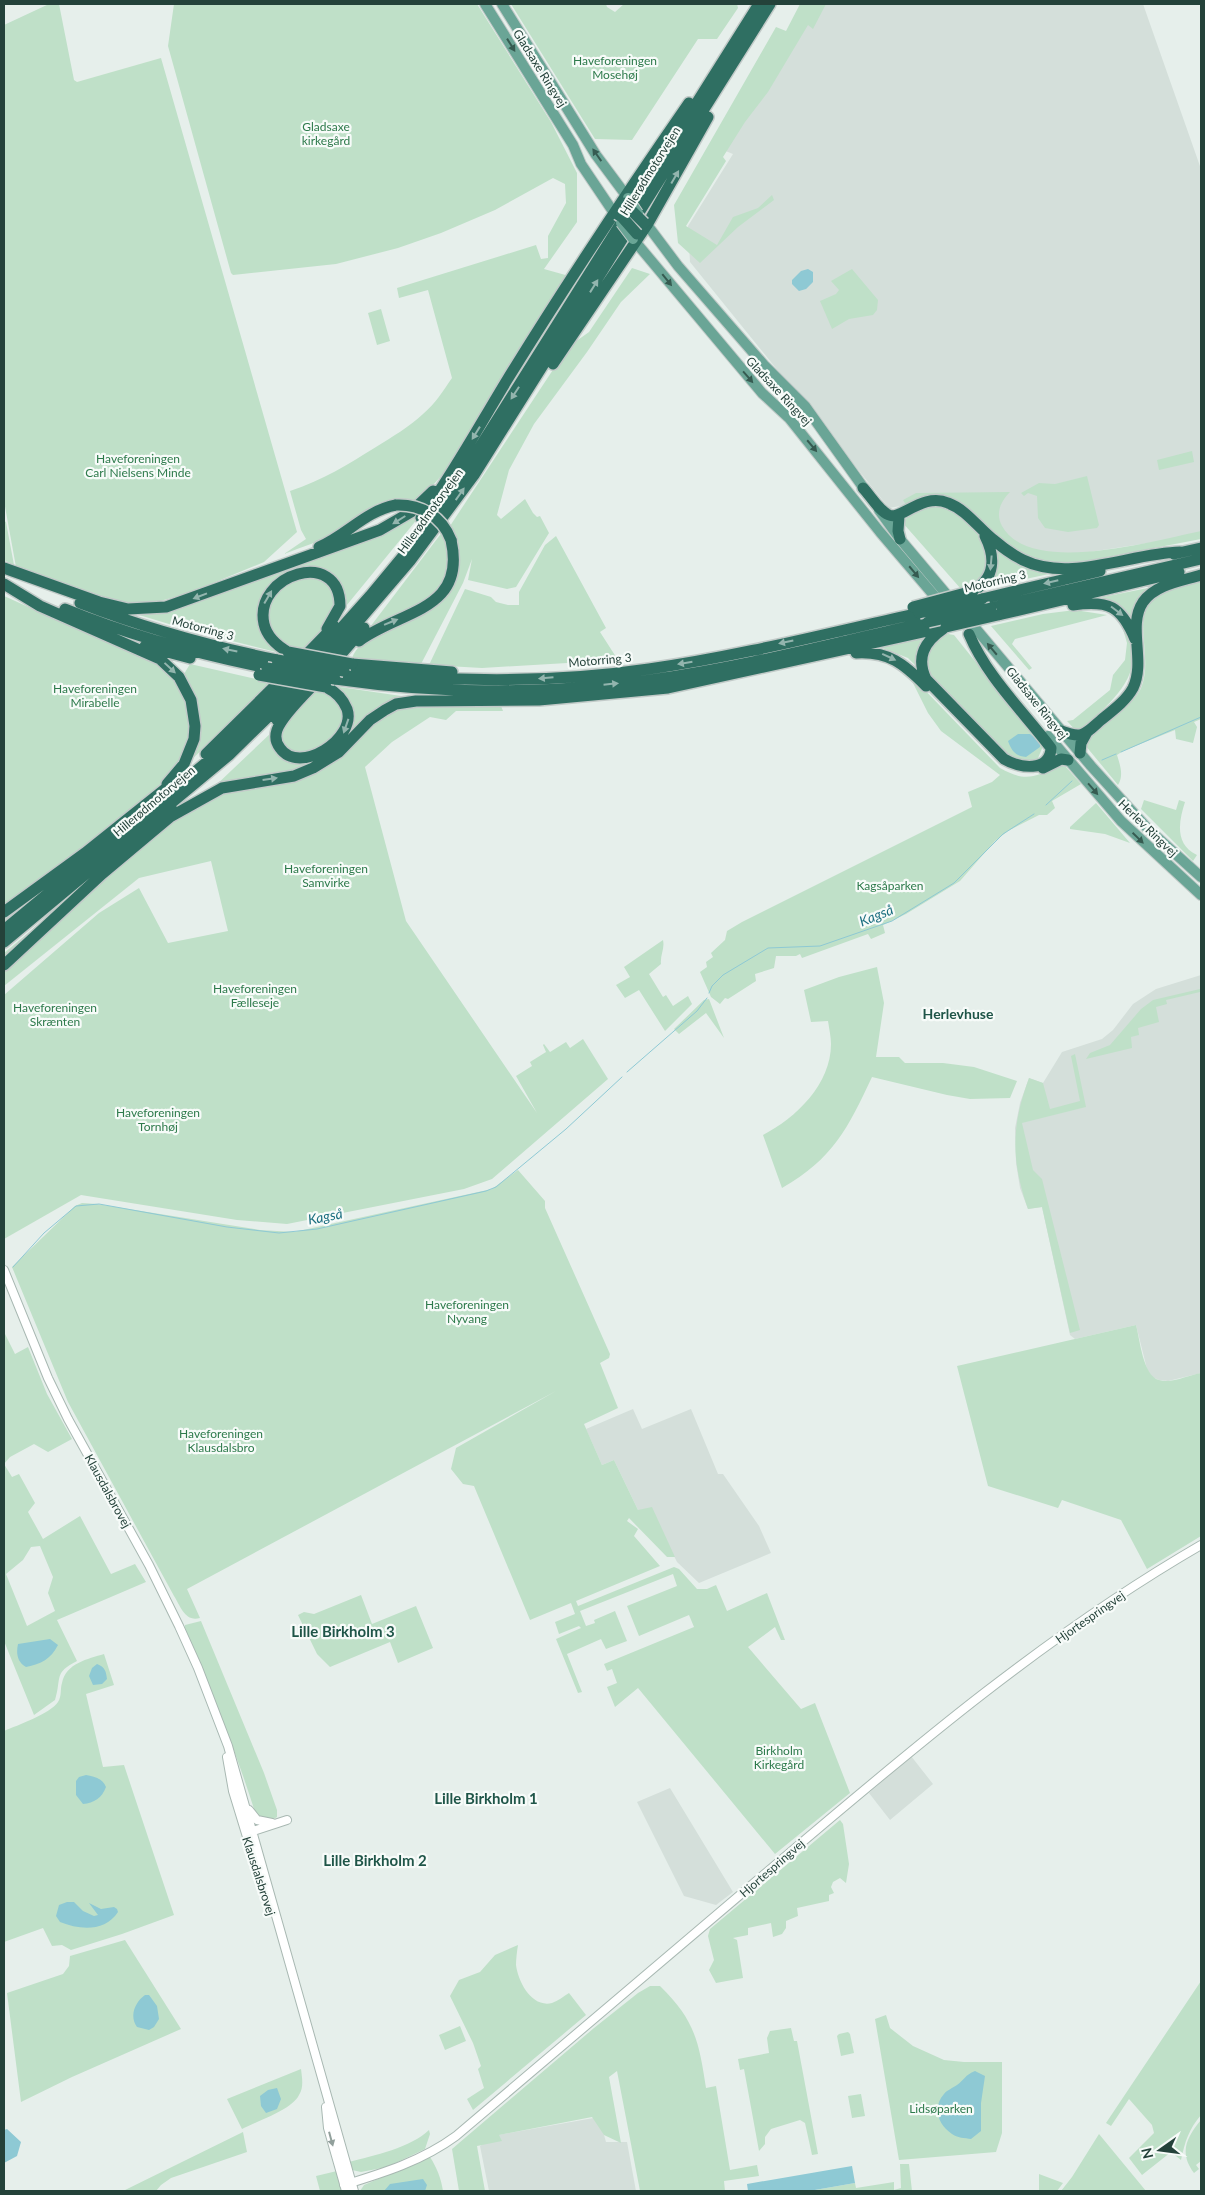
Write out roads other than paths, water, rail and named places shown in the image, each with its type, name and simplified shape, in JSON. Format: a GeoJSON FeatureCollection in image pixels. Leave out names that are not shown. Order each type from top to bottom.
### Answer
{"type":"FeatureCollection","features":[{"type":"Feature","properties":{"kind":"highway","name":"Hillerødmotorvejen"},"geometry":{"type":"LineString","coordinates":[[6,936],[19,918],[225,747],[281,693],[346,624],[404,555],[439,508],[569,307],[760,4]]}},
{"type":"Feature","properties":{"kind":"highway","name":"Hillerødmotorvejen"},"geometry":{"type":"LineString","coordinates":[[6,936],[154,819],[260,727],[331,654],[410,562],[474,475],[770,4]]}},
{"type":"Feature","properties":{"kind":"highway"},"geometry":{"type":"LineString","coordinates":[[493,406],[506,381],[624,199],[728,45],[745,28]]}},
{"type":"Feature","properties":{"kind":"highway"},"geometry":{"type":"LineString","coordinates":[[474,475],[493,455],[636,238],[733,74],[746,44]]}},
{"type":"Feature","properties":{"kind":"highway"},"geometry":{"type":"LineString","coordinates":[[624,199],[645,223]]}},
{"type":"Feature","properties":{"kind":"highway"},"geometry":{"type":"LineString","coordinates":[[615,214],[622,217],[636,238]]}},
{"type":"Feature","properties":{"kind":"highway"},"geometry":{"type":"LineString","coordinates":[[19,918],[31,901],[85,853],[161,790],[176,780],[216,745],[263,699],[366,590],[410,534],[449,479],[458,461],[493,406],[547,330],[569,307]]}},
{"type":"Feature","properties":{"kind":"highway"},"geometry":{"type":"LineString","coordinates":[[4,568],[99,602],[128,609],[152,609],[178,604],[361,538],[396,522],[424,501],[458,461]]}},
{"type":"Feature","properties":{"kind":"highway"},"geometry":{"type":"LineString","coordinates":[[863,488],[886,514],[893,517],[899,516],[912,507],[924,502],[947,502],[959,508],[994,542],[1022,559],[1048,567],[1073,568],[1162,553],[1180,552]]}},
{"type":"Feature","properties":{"kind":"highway"},"geometry":{"type":"LineString","coordinates":[[246,578],[322,546],[380,508],[396,505],[416,507],[432,514],[445,528],[454,552],[452,574],[446,589],[439,598],[425,608],[377,628],[349,647]]}},
{"type":"Feature","properties":{"kind":"highway"},"geometry":{"type":"LineString","coordinates":[[899,516],[898,531],[900,539]]}},
{"type":"Feature","properties":{"kind":"highway"},"geometry":{"type":"LineString","coordinates":[[978,595],[992,564],[992,550],[982,530]]}},
{"type":"Feature","properties":{"kind":"highway","name":"Motorring 3"},"geometry":{"type":"LineString","coordinates":[[707,670],[809,637],[916,610],[1201,548]]}},
{"type":"Feature","properties":{"kind":"highway","name":"Motorring 3"},"geometry":{"type":"LineString","coordinates":[[4,584],[97,622],[263,672],[374,685],[518,691],[560,689],[666,678],[928,622],[994,611],[1201,559]]}},
{"type":"Feature","properties":{"kind":"highway"},"geometry":{"type":"LineString","coordinates":[[4,965],[102,874],[170,817],[294,705],[349,647],[382,606],[410,562]]}},
{"type":"Feature","properties":{"kind":"highway"},"geometry":{"type":"LineString","coordinates":[[1036,606],[1201,567]]}},
{"type":"Feature","properties":{"kind":"highway","name":"Motorring 3"},"geometry":{"type":"LineString","coordinates":[[4,571],[96,610],[155,630],[214,646],[278,660],[348,667],[466,672],[528,680],[666,678]]}},
{"type":"Feature","properties":{"kind":"highway"},"geometry":{"type":"LineString","coordinates":[[320,640],[340,606],[339,592],[332,581],[325,576],[311,572],[298,574],[277,585],[270,592],[263,612],[265,627],[273,642],[288,652],[348,667]]}},
{"type":"Feature","properties":{"kind":"highway"},"geometry":{"type":"LineString","coordinates":[[1080,753],[1081,743],[1087,732],[1123,701],[1132,688],[1137,675],[1138,613],[1148,596],[1165,586],[1201,575]]}},
{"type":"Feature","properties":{"kind":"highway"},"geometry":{"type":"LineString","coordinates":[[4,584],[40,606],[160,659],[179,677],[191,700],[195,726],[190,752],[184,764],[161,790]]}},
{"type":"Feature","properties":{"kind":"highway"},"geometry":{"type":"LineString","coordinates":[[790,662],[946,627],[994,611],[1090,602],[1108,605],[1123,616],[1138,644]]}},
{"type":"Feature","properties":{"kind":"highway"},"geometry":{"type":"LineString","coordinates":[[946,627],[934,635],[924,648],[921,664],[926,679],[1004,759],[1014,765],[1024,767],[1047,760],[1051,754],[1051,748],[991,672],[976,650],[969,634]]}},
{"type":"Feature","properties":{"kind":"highway"},"geometry":{"type":"LineString","coordinates":[[96,631],[170,654],[263,672],[326,688],[336,693],[345,704],[349,719],[348,725],[342,736],[322,751],[309,757],[298,759],[287,755],[281,750],[276,739],[280,725],[294,705]]}},
{"type":"Feature","properties":{"kind":"highway"},"geometry":{"type":"LineString","coordinates":[[707,670],[790,662],[853,653],[881,654],[908,668],[998,760],[1017,773],[1028,773],[1042,769],[1061,759],[1068,760]]}},
{"type":"Feature","properties":{"kind":"highway"},"geometry":{"type":"LineString","coordinates":[[170,817],[222,788],[294,776],[314,768],[339,752],[370,720],[396,704],[416,701],[539,700],[666,678]]}},
{"type":"Feature","properties":{"kind":"highway"},"geometry":{"type":"LineString","coordinates":[[374,685],[408,693],[475,700]]}},
{"type":"Feature","properties":{"kind":"highway"},"geometry":{"type":"LineString","coordinates":[[1061,731],[1075,736],[1087,732]]}},
{"type":"Feature","properties":{"kind":"highway"},"geometry":{"type":"LineString","coordinates":[[4,912],[85,853]]}},
{"type":"Feature","properties":{"kind":"highway"},"geometry":{"type":"LineString","coordinates":[[6,936],[30,928],[102,874]]}},
{"type":"Feature","properties":{"kind":"main road","name":"Gladsaxe Ringvej"},"geometry":{"type":"LineString","coordinates":[[485,4],[574,145],[581,164],[615,214]]}},
{"type":"Feature","properties":{"kind":"main road","name":"Gladsaxe Ringvej"},"geometry":{"type":"LineString","coordinates":[[502,4],[624,199]]}},
{"type":"Feature","properties":{"kind":"main road","name":"Gladsaxe Ringvej"},"geometry":{"type":"LineString","coordinates":[[645,223],[678,266],[764,365],[795,395],[829,438],[900,539],[1091,766]]}},
{"type":"Feature","properties":{"kind":"main road","name":"Gladsaxe Ringvej"},"geometry":{"type":"LineString","coordinates":[[636,238],[762,393],[780,409],[835,473],[880,532],[969,634],[1010,691],[1081,775]]}},
{"type":"Feature","properties":{"kind":"main road","name":"Herlev Ringvej"},"geometry":{"type":"LineString","coordinates":[[1091,766],[1149,830],[1201,877]]}},
{"type":"Feature","properties":{"kind":"main road","name":"Herlev Ringvej"},"geometry":{"type":"LineString","coordinates":[[1081,775],[1121,821],[1201,895]]}},
{"type":"Feature","properties":{"kind":"street"},"geometry":{"type":"LineString","coordinates":[[780,409],[795,395]]}},
{"type":"Feature","properties":{"kind":"street","name":"Klausdalsbrovej"},"geometry":{"type":"LineString","coordinates":[[4,1270],[48,1378],[158,1582],[198,1668],[228,1746],[245,1804],[262,1886],[286,1953],[325,2092],[328,2128],[347,2186],[354,2191]]}},
{"type":"Feature","properties":{"kind":"street","name":"Hjortespringvej"},"geometry":{"type":"LineString","coordinates":[[347,2186],[428,2154],[456,2136],[855,1796],[949,1720],[1086,1619],[1162,1568],[1201,1545]]}},
{"type":"Feature","properties":{"kind":"street","name":"Klausdalsbrovej"},"geometry":{"type":"LineString","coordinates":[[214,1710],[251,1834]]}},
{"type":"Feature","properties":{"kind":"street"},"geometry":{"type":"LineString","coordinates":[[245,1804],[257,1820],[279,1823]]}},
{"type":"Feature","properties":{"kind":"street"},"geometry":{"type":"LineString","coordinates":[[251,1834],[287,1820]]}},
{"type":"Feature","properties":{"kind":"water"},"geometry":{"type":"Polygon","coordinates":[[[808,269],[813,272],[813,282],[806,289],[799,291],[792,284],[792,280],[801,271],[808,269]]]}},
{"type":"Feature","properties":{"kind":"water"},"geometry":{"type":"Polygon","coordinates":[[[1018,734],[1030,734],[1040,742],[1040,747],[1026,757],[1020,756],[1013,751],[1008,741],[1018,734]]]}},
{"type":"Feature","properties":{"kind":"water"},"geometry":{"type":"Polygon","coordinates":[[[50,1639],[58,1645],[49,1657],[26,1667],[21,1663],[17,1654],[18,1644],[50,1639]]]}},
{"type":"Feature","properties":{"kind":"water"},"geometry":{"type":"Polygon","coordinates":[[[97,1664],[105,1670],[107,1679],[102,1684],[93,1685],[89,1676],[92,1668],[97,1664]]]}},
{"type":"Feature","properties":{"kind":"water"},"geometry":{"type":"Polygon","coordinates":[[[86,1775],[98,1778],[106,1787],[97,1799],[83,1804],[76,1795],[76,1781],[79,1777],[86,1775]]]}},
{"type":"Feature","properties":{"kind":"water"},"geometry":{"type":"Polygon","coordinates":[[[74,1902],[83,1911],[94,1916],[98,1915],[89,1903],[101,1909],[114,1907],[118,1912],[113,1918],[99,1926],[92,1928],[76,1927],[60,1922],[56,1916],[59,1905],[74,1902]]]}},
{"type":"Feature","properties":{"kind":"water"},"geometry":{"type":"Polygon","coordinates":[[[145,1995],[149,1995],[157,2006],[159,2019],[154,2027],[149,2030],[137,2027],[133,2018],[138,2001],[145,1995]]]}},
{"type":"Feature","properties":{"kind":"water"},"geometry":{"type":"Polygon","coordinates":[[[975,2071],[985,2076],[981,2103],[981,2131],[971,2139],[961,2138],[952,2134],[943,2126],[938,2116],[938,2104],[945,2093],[975,2071]]]}},
{"type":"Feature","properties":{"kind":"water"},"geometry":{"type":"Polygon","coordinates":[[[277,2088],[281,2099],[277,2109],[266,2113],[261,2106],[260,2096],[268,2090],[277,2088]]]}},
{"type":"Feature","properties":{"kind":"water"},"geometry":{"type":"Polygon","coordinates":[[[7,2129],[21,2142],[17,2156],[4,2163],[4,2130],[7,2129]]]}},
{"type":"Feature","properties":{"kind":"water"},"geometry":{"type":"Polygon","coordinates":[[[852,2166],[855,2183],[809,2191],[748,2191],[747,2184],[852,2166]]]}},
{"type":"Feature","properties":{"kind":"water"},"geometry":{"type":"Polygon","coordinates":[[[423,2179],[427,2185],[425,2191],[384,2191],[390,2184],[423,2179]]]}},
{"type":"Feature","properties":{"kind":"waterway","name":"Kagså"},"geometry":{"type":"LineString","coordinates":[[1121,752],[1201,717]]}},
{"type":"Feature","properties":{"kind":"waterway","name":"Kagså"},"geometry":{"type":"LineString","coordinates":[[1102,760],[1116,754]]}},
{"type":"Feature","properties":{"kind":"waterway","name":"Kagså"},"geometry":{"type":"LineString","coordinates":[[1046,805],[1072,781]]}},
{"type":"Feature","properties":{"kind":"waterway","name":"Kagså"},"geometry":{"type":"LineString","coordinates":[[709,993],[712,986],[723,975],[768,948],[820,946],[892,921],[954,883],[1003,834],[1034,814]]}},
{"type":"Feature","properties":{"kind":"waterway","name":"Kagså"},"geometry":{"type":"LineString","coordinates":[[627,1072],[697,1011],[707,998]]}},
{"type":"Feature","properties":{"kind":"waterway","name":"Kagså"},"geometry":{"type":"LineString","coordinates":[[13,1267],[44,1233],[76,1206],[99,1204],[227,1227],[279,1233],[317,1229],[486,1191],[496,1187],[566,1129],[622,1077]]}},
{"type":"Feature","properties":{"kind":"district","name":"Herlevhuse"},"geometry":{"type":"Point","coordinates":[958,1013]}},
{"type":"Feature","properties":{"kind":"district","name":"Lille Birkholm 3"},"geometry":{"type":"Point","coordinates":[343,1631]}},
{"type":"Feature","properties":{"kind":"district","name":"Lille Birkholm 1"},"geometry":{"type":"Point","coordinates":[486,1798]}},
{"type":"Feature","properties":{"kind":"district","name":"Lille Birkholm 2"},"geometry":{"type":"Point","coordinates":[375,1860]}},
{"type":"Feature","properties":{"kind":"park label","name":"Haveforeningen Mosehøj"},"geometry":{"type":"Point","coordinates":[615,67]}},
{"type":"Feature","properties":{"kind":"park label","name":"Gladsaxe kirkegård"},"geometry":{"type":"Point","coordinates":[326,133]}},
{"type":"Feature","properties":{"kind":"park label","name":"Haveforeningen Carl Nielsens Minde"},"geometry":{"type":"Point","coordinates":[138,465]}},
{"type":"Feature","properties":{"kind":"park label","name":"Haveforeningen Mirabelle"},"geometry":{"type":"Point","coordinates":[95,695]}},
{"type":"Feature","properties":{"kind":"park label","name":"Haveforeningen Samvirke"},"geometry":{"type":"Point","coordinates":[326,875]}},
{"type":"Feature","properties":{"kind":"park label","name":"Kagsåparken"},"geometry":{"type":"Point","coordinates":[890,885]}},
{"type":"Feature","properties":{"kind":"park label","name":"Haveforeningen Fælleseje"},"geometry":{"type":"Point","coordinates":[255,995]}},
{"type":"Feature","properties":{"kind":"park label","name":"Haveforeningen Skrænten"},"geometry":{"type":"Point","coordinates":[55,1014]}},
{"type":"Feature","properties":{"kind":"park label","name":"Haveforeningen Tornhøj"},"geometry":{"type":"Point","coordinates":[158,1119]}},
{"type":"Feature","properties":{"kind":"park label","name":"Haveforeningen Nyvang"},"geometry":{"type":"Point","coordinates":[467,1311]}},
{"type":"Feature","properties":{"kind":"park label","name":"Haveforeningen Klausdalsbro"},"geometry":{"type":"Point","coordinates":[221,1440]}},
{"type":"Feature","properties":{"kind":"park label","name":"Birkholm Kirkegård"},"geometry":{"type":"Point","coordinates":[779,1757]}},
{"type":"Feature","properties":{"kind":"park label","name":"Lidsøparken"},"geometry":{"type":"Point","coordinates":[941,2108]}}]}
